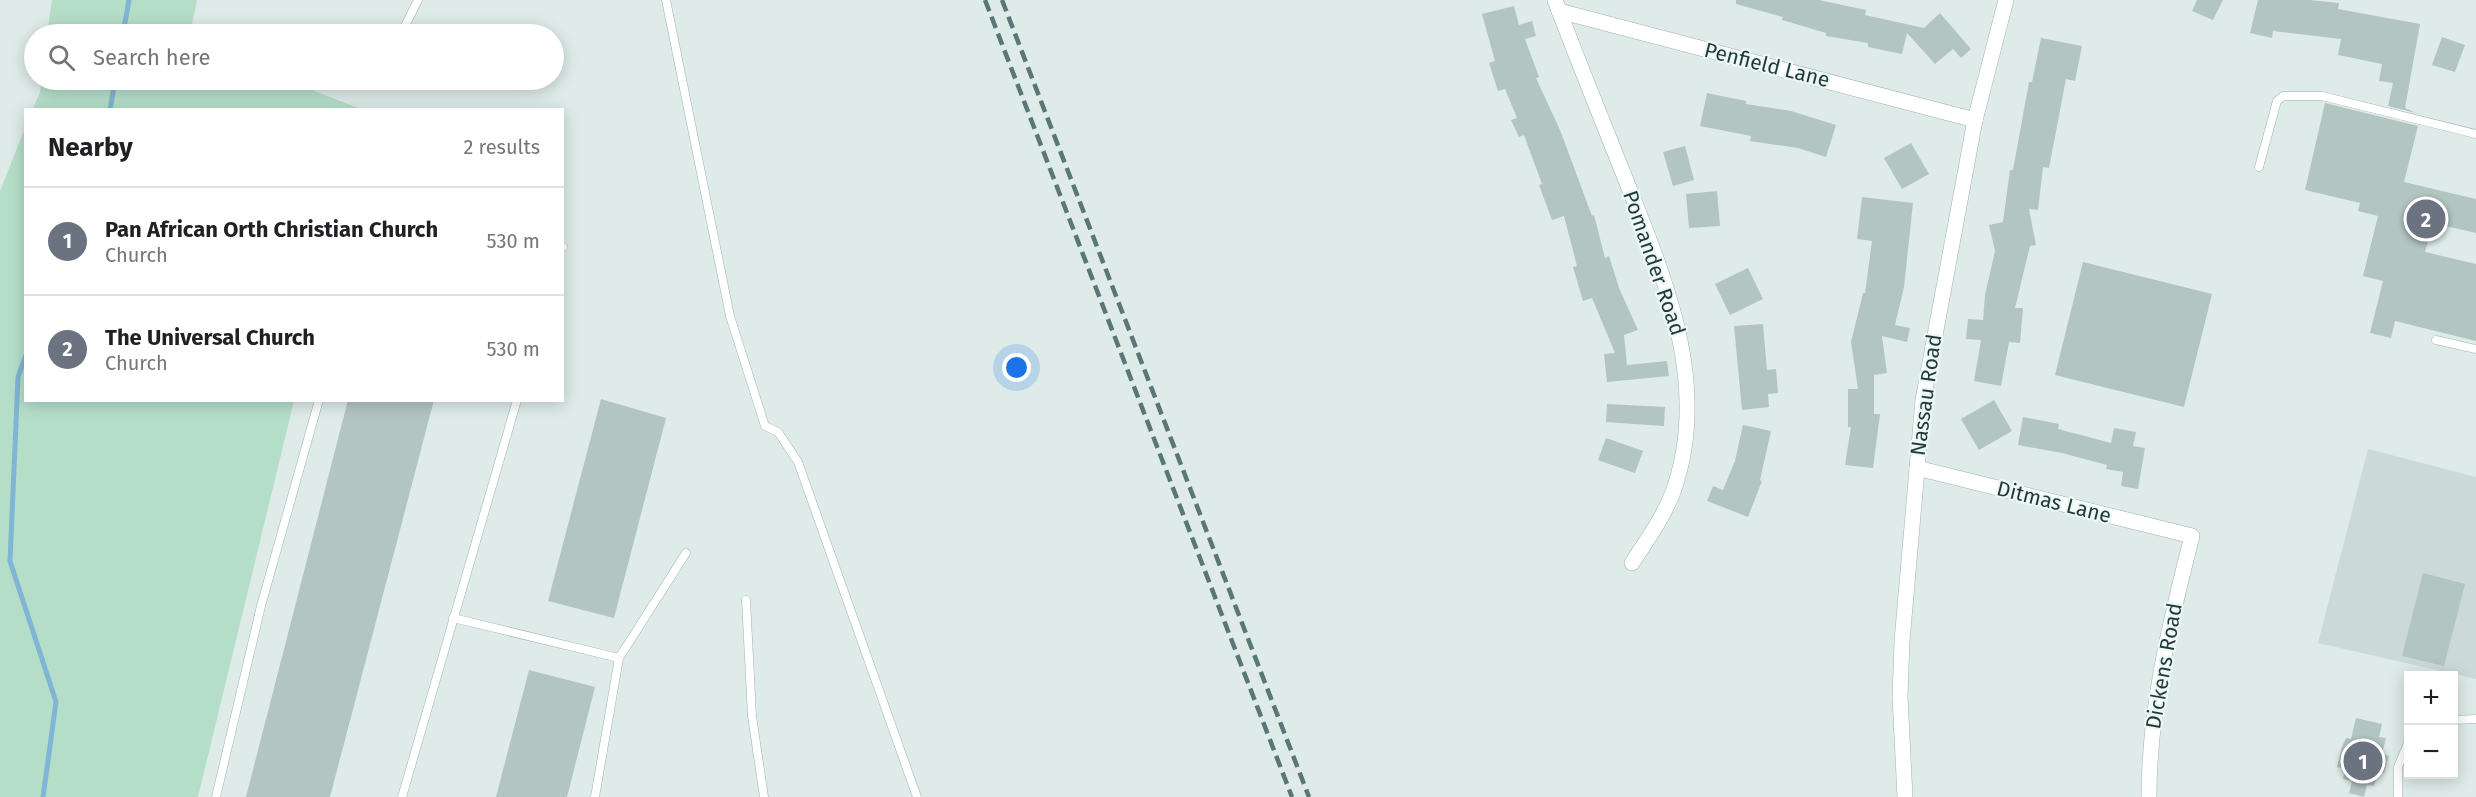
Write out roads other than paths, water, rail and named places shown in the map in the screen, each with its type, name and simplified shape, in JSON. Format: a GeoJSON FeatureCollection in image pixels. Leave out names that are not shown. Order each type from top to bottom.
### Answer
{"type":"FeatureCollection","features":[{"type":"Feature","properties":{"kind":"street","name":"Nassau Road"},"geometry":{"type":"LineString","coordinates":[[1905,797],[1901,675],[1923,400],[1975,120],[2006,0]]}},
{"type":"Feature","properties":{"kind":"street","name":"Penfield Lane"},"geometry":{"type":"LineString","coordinates":[[1557,6],[1975,120]]}},
{"type":"Feature","properties":{"kind":"street","name":"Pomander Road"},"geometry":{"type":"LineString","coordinates":[[1557,6],[1659,265],[1681,340],[1687,375],[1687,418],[1683,452],[1673,492],[1656,527],[1632,563]]}},
{"type":"Feature","properties":{"kind":"street","name":"Ditmas Lane"},"geometry":{"type":"LineString","coordinates":[[1917,468],[2192,536]]}},
{"type":"Feature","properties":{"kind":"street","name":"Dickens Road"},"geometry":{"type":"LineString","coordinates":[[2149,797],[2153,716],[2171,618],[2192,536]]}},
{"type":"Feature","properties":{"kind":"lane"},"geometry":{"type":"LineString","coordinates":[[406,24],[418,0]]}},
{"type":"Feature","properties":{"kind":"lane"},"geometry":{"type":"LineString","coordinates":[[666,0],[730,316],[765,426],[778,432],[798,462],[917,797]]}},
{"type":"Feature","properties":{"kind":"lane"},"geometry":{"type":"LineString","coordinates":[[2259,167],[2277,101],[2283,96],[2322,96],[2476,134]]}},
{"type":"Feature","properties":{"kind":"lane"},"geometry":{"type":"LineString","coordinates":[[2436,340],[2476,349]]}},
{"type":"Feature","properties":{"kind":"lane"},"geometry":{"type":"LineString","coordinates":[[216,797],[261,606],[318,402]]}},
{"type":"Feature","properties":{"kind":"lane"},"geometry":{"type":"LineString","coordinates":[[402,797],[516,402]]}},
{"type":"Feature","properties":{"kind":"lane"},"geometry":{"type":"LineString","coordinates":[[595,797],[619,658],[686,553]]}},
{"type":"Feature","properties":{"kind":"lane"},"geometry":{"type":"LineString","coordinates":[[746,600],[752,716],[764,797]]}},
{"type":"Feature","properties":{"kind":"lane"},"geometry":{"type":"LineString","coordinates":[[453,618],[619,658]]}},
{"type":"Feature","properties":{"kind":"lane"},"geometry":{"type":"LineString","coordinates":[[2458,720],[2476,719]]}},
{"type":"Feature","properties":{"kind":"lane"},"geometry":{"type":"LineString","coordinates":[[2398,797],[2398,767],[2404,754]]}},
{"type":"Feature","properties":{"kind":"waterway"},"geometry":{"type":"LineString","coordinates":[[125,24],[129,0]]}},
{"type":"Feature","properties":{"kind":"waterway"},"geometry":{"type":"LineString","coordinates":[[110,108],[113,90]]}},
{"type":"Feature","properties":{"kind":"waterway"},"geometry":{"type":"LineString","coordinates":[[24,360],[18,377],[10,561],[56,702],[43,797]]}},
{"type":"Feature","properties":{"kind":"railway"},"geometry":{"type":"LineString","coordinates":[[985,0],[1292,797]]}},
{"type":"Feature","properties":{"kind":"railway"},"geometry":{"type":"LineString","coordinates":[[1002,0],[1309,797]]}},
{"type":"Feature","properties":{"kind":"place","name":"The Universal Church"},"geometry":{"type":"Point","coordinates":[2426,219]}},
{"type":"Feature","properties":{"kind":"place","name":"Pan African Orth Christian Church"},"geometry":{"type":"Point","coordinates":[2363,761]}}]}
